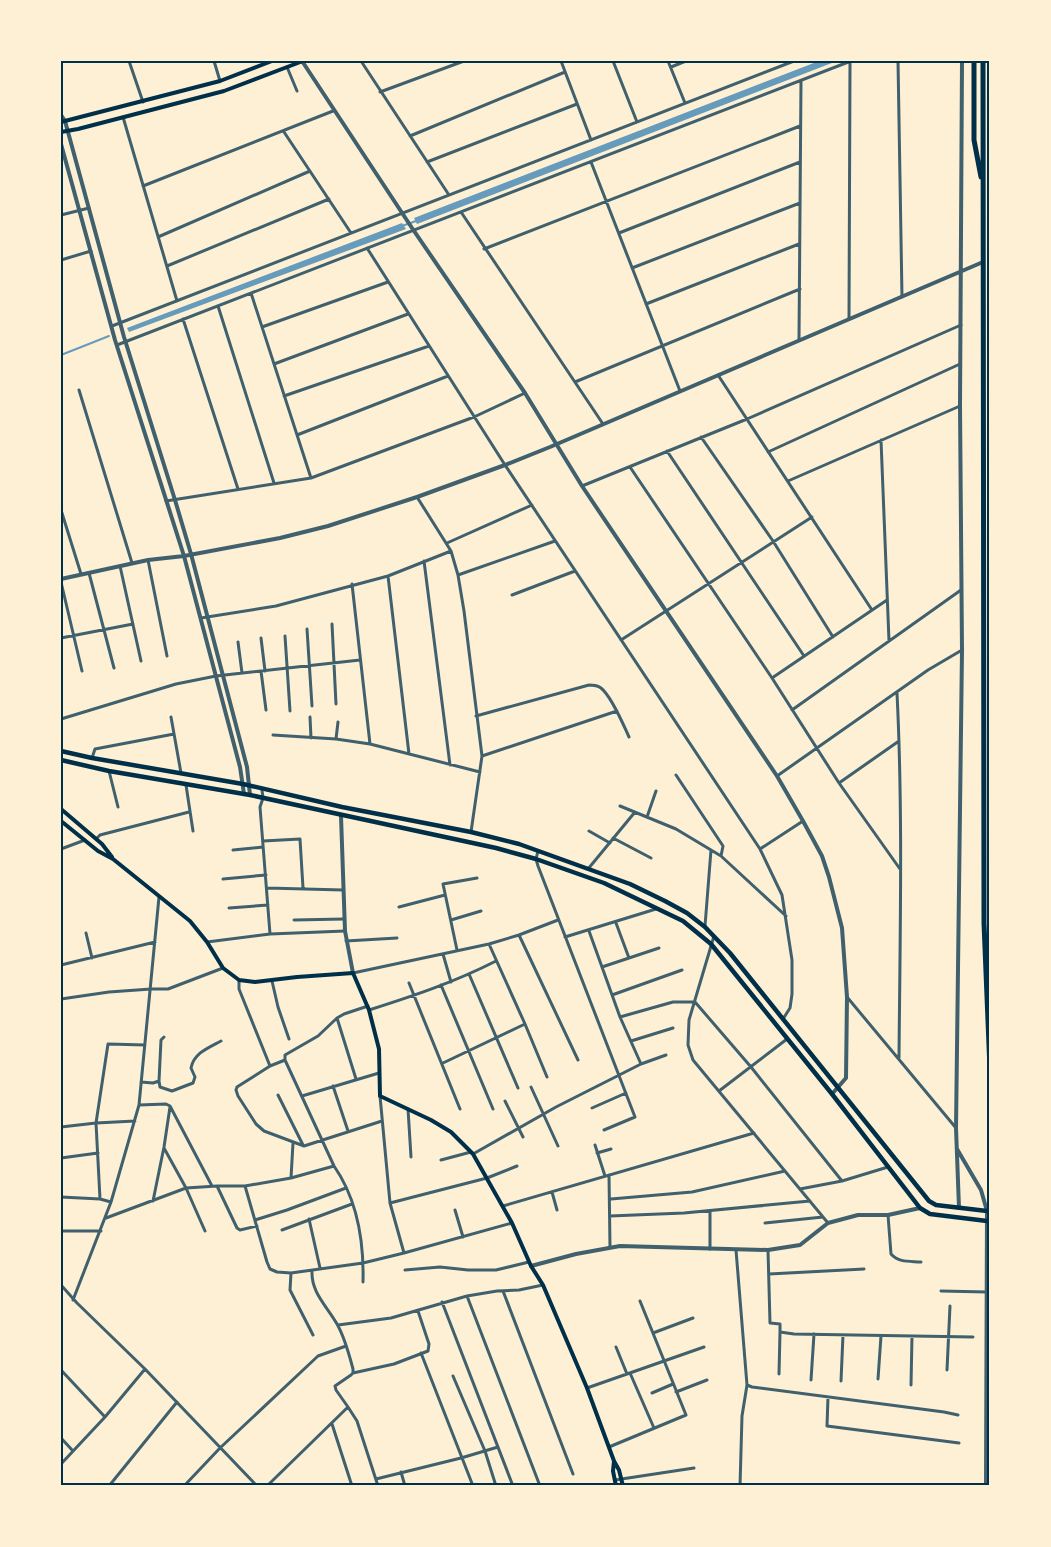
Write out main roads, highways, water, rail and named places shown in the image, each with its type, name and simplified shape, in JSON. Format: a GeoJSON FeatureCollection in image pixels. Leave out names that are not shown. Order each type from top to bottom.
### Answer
{"type":"FeatureCollection","features":[{"type":"Feature","properties":{"kind":"highway"},"geometry":{"type":"LineString","coordinates":[[974,61],[974,140],[983,193]]}},
{"type":"Feature","properties":{"kind":"highway"},"geometry":{"type":"LineString","coordinates":[[983,61],[984,923],[990,1070]]}},
{"type":"Feature","properties":{"kind":"main road"},"geometry":{"type":"LineString","coordinates":[[63,121],[220,81],[272,61]]}},
{"type":"Feature","properties":{"kind":"main road"},"geometry":{"type":"LineString","coordinates":[[61,132],[224,91],[302,61]]}},
{"type":"Feature","properties":{"kind":"main road"},"geometry":{"type":"LineString","coordinates":[[96,114],[98,124]]}},
{"type":"Feature","properties":{"kind":"main road"},"geometry":{"type":"LineString","coordinates":[[61,751],[243,784],[342,808],[471,832],[520,844],[630,884],[665,901],[687,913],[714,935],[929,1200],[936,1205],[988,1211]]}},
{"type":"Feature","properties":{"kind":"main road"},"geometry":{"type":"LineString","coordinates":[[61,760],[109,771],[250,795],[496,848],[536,859],[604,883],[683,921],[711,944],[788,1038],[920,1208],[930,1214],[988,1221]]}},
{"type":"Feature","properties":{"kind":"main road"},"geometry":{"type":"LineString","coordinates":[[61,809],[96,839],[113,859],[190,921],[207,942],[223,968],[239,980],[246,982],[272,981],[297,977],[353,973],[369,1008],[379,1049],[380,1096],[451,1132],[472,1153],[501,1207],[512,1223],[530,1264],[543,1285],[587,1388],[619,1470],[623,1486]]}},
{"type":"Feature","properties":{"kind":"main road"},"geometry":{"type":"LineString","coordinates":[[61,821],[98,851],[113,859]]}},
{"type":"Feature","properties":{"kind":"main road"},"geometry":{"type":"LineString","coordinates":[[614,1461],[616,1486]]}},
{"type":"Feature","properties":{"kind":"water"},"geometry":{"type":"Polygon","coordinates":[[[819,61],[837,61],[417,224],[414,218],[819,61]]]}},
{"type":"Feature","properties":{"kind":"water"},"geometry":{"type":"Polygon","coordinates":[[[402,223],[406,229],[129,332],[127,328],[402,223]]]}},
{"type":"Feature","properties":{"kind":"waterway"},"geometry":{"type":"LineString","coordinates":[[402,226],[416,221]]}},
{"type":"Feature","properties":{"kind":"waterway"},"geometry":{"type":"LineString","coordinates":[[61,355],[109,336]]}}]}
